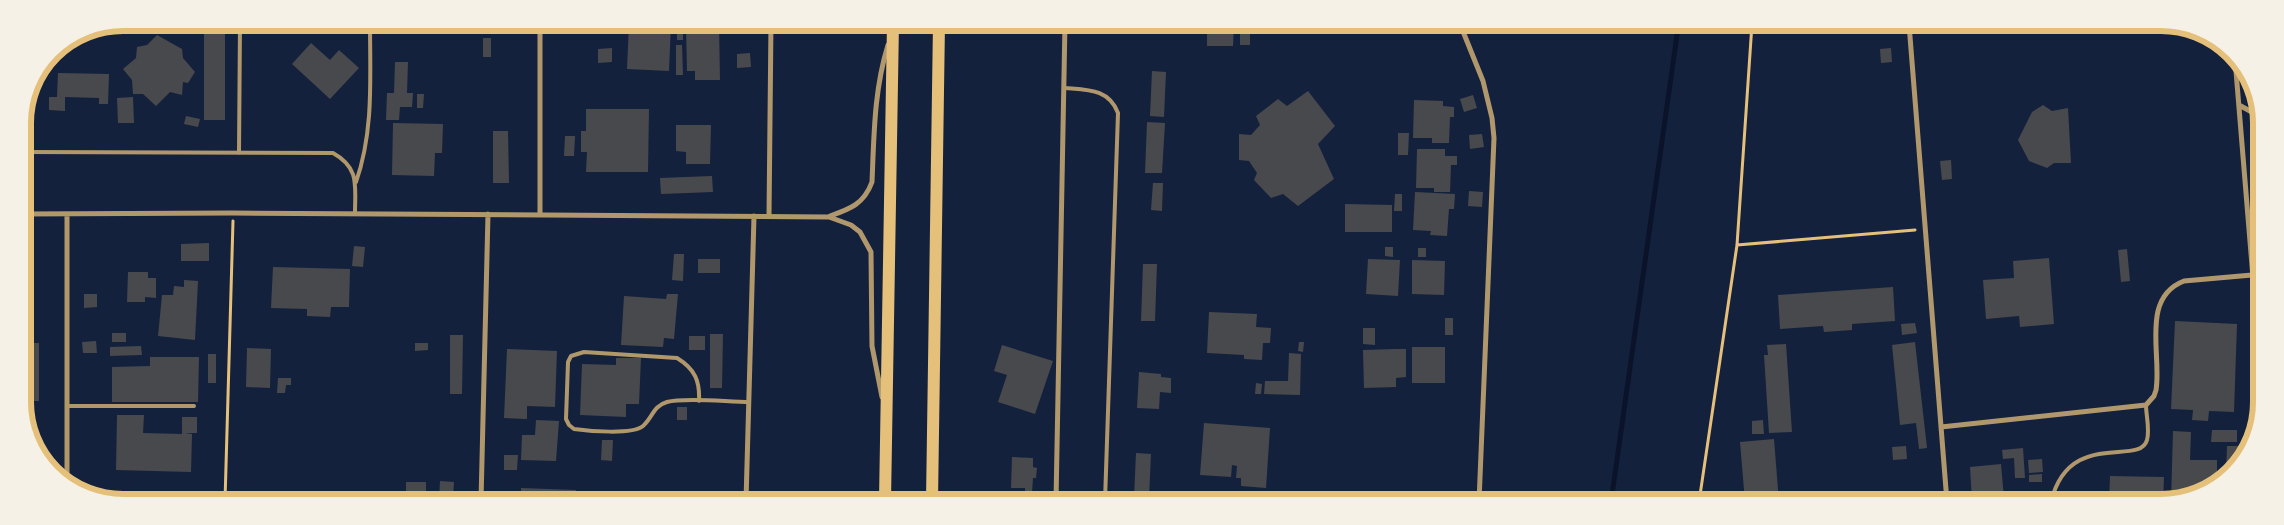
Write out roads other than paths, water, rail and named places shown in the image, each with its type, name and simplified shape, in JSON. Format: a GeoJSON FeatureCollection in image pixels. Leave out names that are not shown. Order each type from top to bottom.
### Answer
{"type":"FeatureCollection","features":[{"type":"Feature","properties":{"kind":"main road"},"geometry":{"type":"LineString","coordinates":[[885,494],[893,31]]}},
{"type":"Feature","properties":{"kind":"main road"},"geometry":{"type":"LineString","coordinates":[[932,494],[939,31]]}},
{"type":"Feature","properties":{"kind":"street"},"geometry":{"type":"LineString","coordinates":[[540,31],[540,214]]}},
{"type":"Feature","properties":{"kind":"street"},"geometry":{"type":"LineString","coordinates":[[769,216],[771,31]]}},
{"type":"Feature","properties":{"kind":"street"},"geometry":{"type":"LineString","coordinates":[[829,217],[854,207],[862,201],[872,182],[877,92],[892,31]]}},
{"type":"Feature","properties":{"kind":"street"},"geometry":{"type":"LineString","coordinates":[[1056,494],[1065,31]]}},
{"type":"Feature","properties":{"kind":"street"},"geometry":{"type":"LineString","coordinates":[[1463,31],[1483,81],[1492,118],[1494,138],[1479,494]]}},
{"type":"Feature","properties":{"kind":"street"},"geometry":{"type":"LineString","coordinates":[[1910,31],[1947,494]]}},
{"type":"Feature","properties":{"kind":"street"},"geometry":{"type":"LineString","coordinates":[[2236,71],[2253,286]]}},
{"type":"Feature","properties":{"kind":"street"},"geometry":{"type":"LineString","coordinates":[[2240,105],[2252,112]]}},
{"type":"Feature","properties":{"kind":"street"},"geometry":{"type":"LineString","coordinates":[[31,214],[540,214],[829,217],[841,220],[860,232],[871,252],[872,346],[879,388],[886,410]]}},
{"type":"Feature","properties":{"kind":"street"},"geometry":{"type":"LineString","coordinates":[[66,474],[67,214]]}},
{"type":"Feature","properties":{"kind":"street"},"geometry":{"type":"LineString","coordinates":[[482,494],[488,214]]}},
{"type":"Feature","properties":{"kind":"street"},"geometry":{"type":"LineString","coordinates":[[746,494],[754,216]]}},
{"type":"Feature","properties":{"kind":"street"},"geometry":{"type":"LineString","coordinates":[[1941,427],[2146,405],[2154,396],[2156,390],[2157,310],[2164,295],[2176,284],[2184,281],[2252,275]]}},
{"type":"Feature","properties":{"kind":"lane"},"geometry":{"type":"LineString","coordinates":[[238,153],[240,31]]}},
{"type":"Feature","properties":{"kind":"lane"},"geometry":{"type":"LineString","coordinates":[[355,185],[365,154],[370,122],[370,31]]}},
{"type":"Feature","properties":{"kind":"lane"},"geometry":{"type":"LineString","coordinates":[[1065,88],[1102,93],[1112,101],[1118,113],[1105,494]]}},
{"type":"Feature","properties":{"kind":"lane"},"geometry":{"type":"LineString","coordinates":[[31,152],[333,152],[345,160],[353,171],[355,214]]}},
{"type":"Feature","properties":{"kind":"lane"},"geometry":{"type":"LineString","coordinates":[[699,402],[700,387],[696,375],[688,365],[677,358],[584,352],[571,356],[568,362],[566,419],[574,429],[631,431],[642,427],[651,412],[660,405],[672,401],[699,402],[749,402]]}},
{"type":"Feature","properties":{"kind":"lane"},"geometry":{"type":"LineString","coordinates":[[2054,494],[2061,476],[2076,462],[2094,454],[2131,452],[2141,448],[2147,440],[2146,405]]}},
{"type":"Feature","properties":{"kind":"lane"},"geometry":{"type":"LineString","coordinates":[[67,406],[194,406]]}},
{"type":"Feature","properties":{"kind":"waterway"},"geometry":{"type":"LineString","coordinates":[[1612,494],[1677,31]]}}]}
